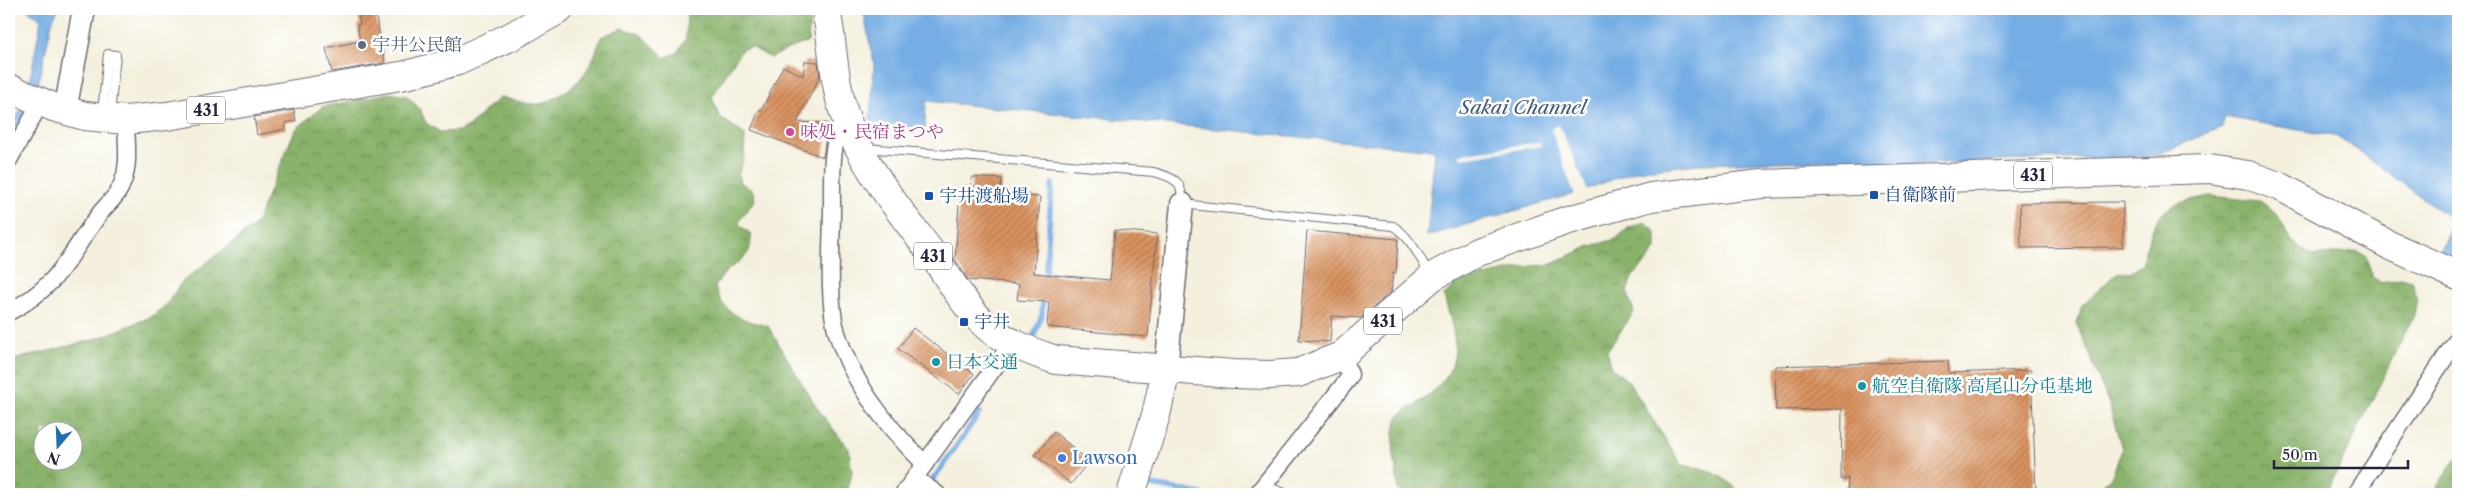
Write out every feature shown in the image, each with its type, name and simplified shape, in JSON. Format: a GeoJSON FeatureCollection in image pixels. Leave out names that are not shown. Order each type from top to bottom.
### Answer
{"type":"FeatureCollection","features":[{"type":"Feature","properties":{"kind":"highway","name":"431"},"geometry":{"type":"LineString","coordinates":[[9,88],[53,106],[112,120],[167,116],[406,75],[458,61],[512,36],[560,9]]}},
{"type":"Feature","properties":{"kind":"highway","name":"431"},"geometry":{"type":"LineString","coordinates":[[826,9],[833,40],[838,94],[858,147],[973,312],[993,331],[1012,343],[1033,353],[1056,360],[1166,370],[1269,376],[1298,373],[1341,356],[1432,277],[1477,252],[1565,221],[1651,198],[1761,184],[2209,169],[2248,175],[2281,187],[2389,245],[2458,276]]}},
{"type":"Feature","properties":{"kind":"highway"},"geometry":{"type":"LineString","coordinates":[[1131,494],[1156,415],[1166,370]]}},
{"type":"Feature","properties":{"kind":"street"},"geometry":{"type":"LineString","coordinates":[[9,160],[53,106],[84,9]]}},
{"type":"Feature","properties":{"kind":"street"},"geometry":{"type":"LineString","coordinates":[[845,115],[837,128],[832,181],[832,288],[836,332],[847,359],[871,401],[902,442],[925,464]]}},
{"type":"Feature","properties":{"kind":"street"},"geometry":{"type":"LineString","coordinates":[[9,312],[44,290],[58,275],[102,212],[118,195],[126,172],[112,120]]}},
{"type":"Feature","properties":{"kind":"street"},"geometry":{"type":"LineString","coordinates":[[1166,370],[1182,204]]}},
{"type":"Feature","properties":{"kind":"street"},"geometry":{"type":"LineString","coordinates":[[2354,494],[2458,338]]}},
{"type":"Feature","properties":{"kind":"street"},"geometry":{"type":"LineString","coordinates":[[903,494],[927,487],[925,464],[1012,343]]}},
{"type":"Feature","properties":{"kind":"street"},"geometry":{"type":"LineString","coordinates":[[1261,490],[1349,378],[1350,374],[1341,356]]}},
{"type":"Feature","properties":{"kind":"lane"},"geometry":{"type":"LineString","coordinates":[[108,54],[116,55],[112,120],[108,54]]}},
{"type":"Feature","properties":{"kind":"lane"},"geometry":{"type":"LineString","coordinates":[[858,147],[1154,172],[1172,178],[1179,183],[1183,191],[1182,204],[1393,226],[1408,239],[1432,277]]}},
{"type":"Feature","properties":{"kind":"lane"},"geometry":{"type":"LineString","coordinates":[[1261,490],[1287,494]]}},
{"type":"Feature","properties":{"kind":"green space"},"geometry":{"type":"Polygon","coordinates":[[[687,9],[739,9],[741,12],[752,14],[756,9],[805,9],[810,22],[808,42],[788,49],[771,58],[751,47],[742,49],[712,97],[719,116],[745,135],[744,158],[738,175],[740,182],[753,191],[755,200],[739,221],[740,226],[750,233],[751,241],[748,252],[725,273],[715,287],[728,310],[742,318],[768,326],[817,408],[849,449],[852,472],[847,494],[9,494],[9,361],[96,339],[151,317],[167,304],[181,283],[256,224],[295,130],[322,107],[390,93],[407,96],[420,109],[426,123],[440,132],[459,131],[473,123],[501,97],[522,103],[542,104],[568,90],[591,63],[601,37],[622,28],[640,34],[665,57],[677,53],[686,38],[687,9]]]}},
{"type":"Feature","properties":{"kind":"green space"},"geometry":{"type":"Polygon","coordinates":[[[2209,196],[2260,201],[2276,213],[2291,240],[2312,256],[2356,251],[2366,256],[2372,277],[2382,283],[2401,278],[2412,281],[2417,298],[2414,315],[2326,494],[2092,494],[2112,476],[2122,449],[2109,404],[2077,324],[2082,305],[2117,273],[2133,271],[2142,264],[2152,230],[2167,209],[2183,202],[2209,196]]]}},
{"type":"Feature","properties":{"kind":"green space"},"geometry":{"type":"Polygon","coordinates":[[[1645,222],[1656,232],[1656,249],[1632,277],[1627,292],[1634,312],[1607,351],[1612,368],[1629,382],[1681,464],[1714,473],[1727,481],[1741,494],[1404,494],[1398,490],[1393,444],[1398,418],[1403,412],[1422,400],[1438,386],[1453,363],[1454,339],[1444,296],[1458,282],[1524,267],[1552,264],[1588,247],[1616,239],[1628,228],[1645,222]]]}},
{"type":"Feature","properties":{"kind":"green space"},"geometry":{"type":"Polygon","coordinates":[[[2458,455],[2458,494],[2432,494],[2458,455]]]}},
{"type":"Feature","properties":{"kind":"water"},"geometry":{"type":"Polygon","coordinates":[[[27,9],[58,9],[52,22],[37,89],[29,86],[41,20],[27,9]]]}},
{"type":"Feature","properties":{"kind":"water","name":"Sakai Channel"},"geometry":{"type":"Polygon","coordinates":[[[863,9],[2458,9],[2458,260],[2440,253],[2454,221],[2339,137],[2225,117],[2222,127],[2154,156],[1876,165],[1848,160],[1697,164],[1636,171],[1573,194],[1427,236],[1435,150],[926,101],[925,128],[882,126],[870,120],[874,64],[863,9]]]}},
{"type":"Feature","properties":{"kind":"water"},"geometry":{"type":"Polygon","coordinates":[[[22,106],[27,110],[9,145],[9,131],[22,106]]]}},
{"type":"Feature","properties":{"kind":"pier"},"geometry":{"type":"Polygon","coordinates":[[[1559,125],[1588,191],[1575,196],[1551,129],[1559,125]]]}},
{"type":"Feature","properties":{"kind":"pier"},"geometry":{"type":"Polygon","coordinates":[[[1540,142],[1541,146],[1461,158],[1460,154],[1540,142]]]}},
{"type":"Feature","properties":{"kind":"building","name":"宇井公民館"},"geometry":{"type":"Polygon","coordinates":[[[375,12],[385,63],[332,72],[326,48],[360,41],[357,25],[360,24],[358,15],[375,12]]]}},
{"type":"Feature","properties":{"kind":"building"},"geometry":{"type":"Polygon","coordinates":[[[805,61],[818,62],[820,76],[797,122],[828,123],[823,157],[751,130],[759,110],[761,111],[783,66],[803,76],[805,61]]]}},
{"type":"Feature","properties":{"kind":"building"},"geometry":{"type":"Polygon","coordinates":[[[294,110],[296,121],[285,123],[286,129],[257,135],[254,117],[294,110]]]}},
{"type":"Feature","properties":{"kind":"building"},"geometry":{"type":"Polygon","coordinates":[[[972,177],[1002,179],[1000,194],[1040,197],[1034,273],[1110,280],[1115,230],[1157,234],[1148,337],[1047,327],[1049,302],[1017,300],[1019,284],[968,280],[955,259],[960,189],[971,190],[972,177]]]}},
{"type":"Feature","properties":{"kind":"building"},"geometry":{"type":"Polygon","coordinates":[[[2123,202],[2123,247],[2021,248],[2020,203],[2123,202]]]}},
{"type":"Feature","properties":{"kind":"building"},"geometry":{"type":"Polygon","coordinates":[[[1307,231],[1398,239],[1396,273],[1393,273],[1391,292],[1361,318],[1332,316],[1330,342],[1299,340],[1307,231]]]}},
{"type":"Feature","properties":{"kind":"building","name":"日本交通"},"geometry":{"type":"Polygon","coordinates":[[[913,328],[974,374],[959,394],[898,349],[913,328]]]}},
{"type":"Feature","properties":{"kind":"building"},"geometry":{"type":"Polygon","coordinates":[[[1948,361],[1949,373],[2031,370],[2036,492],[1847,494],[1848,478],[1841,480],[1842,409],[1776,410],[1775,366],[1948,361]]]}},
{"type":"Feature","properties":{"kind":"building","name":"Lawson"},"geometry":{"type":"Polygon","coordinates":[[[1054,432],[1089,461],[1071,484],[1035,455],[1054,432]]]}},
{"type":"Feature","properties":{"kind":"waterway"},"geometry":{"type":"LineString","coordinates":[[1045,281],[1052,184]]}},
{"type":"Feature","properties":{"kind":"waterway"},"geometry":{"type":"LineString","coordinates":[[1033,338],[1042,315],[1043,295]]}},
{"type":"Feature","properties":{"kind":"waterway"},"geometry":{"type":"LineString","coordinates":[[923,494],[980,412]]}},
{"type":"Feature","properties":{"kind":"waterway"},"geometry":{"type":"LineString","coordinates":[[1147,484],[1202,494]]}},
{"type":"Feature","properties":{"kind":"place","name":"宇井公民館"},"geometry":{"type":"Point","coordinates":[362,45]}},
{"type":"Feature","properties":{"kind":"place","name":"味処・民宿まつや"},"geometry":{"type":"Point","coordinates":[790,132]}},
{"type":"Feature","properties":{"kind":"place","name":"自衛隊前"},"geometry":{"type":"Point","coordinates":[1874,195]}},
{"type":"Feature","properties":{"kind":"place","name":"宇井渡船場"},"geometry":{"type":"Point","coordinates":[929,196]}},
{"type":"Feature","properties":{"kind":"place","name":"宇井"},"geometry":{"type":"Point","coordinates":[964,322]}},
{"type":"Feature","properties":{"kind":"place","name":"日本交通"},"geometry":{"type":"Point","coordinates":[936,362]}},
{"type":"Feature","properties":{"kind":"place","name":"航空自衛隊 高尾山分屯基地"},"geometry":{"type":"Point","coordinates":[1862,386]}},
{"type":"Feature","properties":{"kind":"place","name":"Lawson"},"geometry":{"type":"Point","coordinates":[1062,458]}}]}
